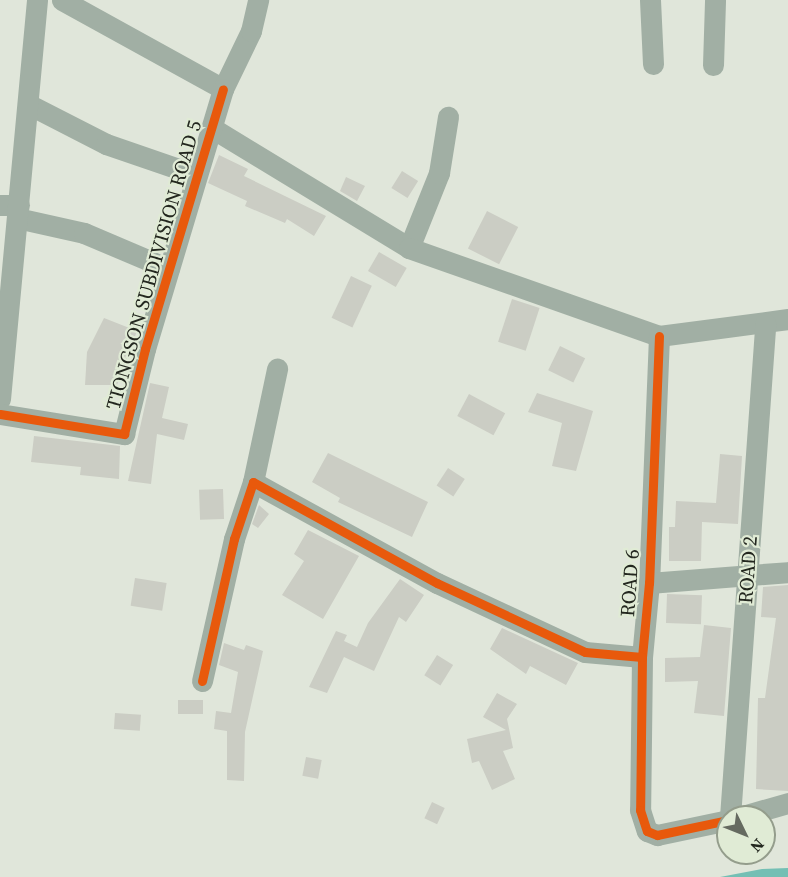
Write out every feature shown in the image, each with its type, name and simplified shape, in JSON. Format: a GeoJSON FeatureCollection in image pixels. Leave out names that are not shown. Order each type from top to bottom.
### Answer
{"type":"FeatureCollection","features":[{"type":"Feature","properties":{"kind":"street"},"geometry":{"type":"LineString","coordinates":[[1,391],[12,209],[28,104],[37,0]]}},
{"type":"Feature","properties":{"kind":"street"},"geometry":{"type":"LineString","coordinates":[[62,0],[223,89]]}},
{"type":"Feature","properties":{"kind":"street","name":"TIONGSON SUBDIVISION ROAD 5"},"geometry":{"type":"LineString","coordinates":[[0,414],[124,434],[196,175],[223,89],[251,31],[258,0]]}},
{"type":"Feature","properties":{"kind":"street"},"geometry":{"type":"LineString","coordinates":[[650,0],[653,63]]}},
{"type":"Feature","properties":{"kind":"street"},"geometry":{"type":"LineString","coordinates":[[713,65],[715,0]]}},
{"type":"Feature","properties":{"kind":"street"},"geometry":{"type":"LineString","coordinates":[[28,104],[106,144],[196,175]]}},
{"type":"Feature","properties":{"kind":"street"},"geometry":{"type":"LineString","coordinates":[[409,248],[439,173],[448,117]]}},
{"type":"Feature","properties":{"kind":"street"},"geometry":{"type":"LineString","coordinates":[[212,128],[409,248],[659,336],[788,319]]}},
{"type":"Feature","properties":{"kind":"street"},"geometry":{"type":"LineString","coordinates":[[12,209],[84,233],[169,269]]}},
{"type":"Feature","properties":{"kind":"street","name":"ROAD 2"},"geometry":{"type":"LineString","coordinates":[[730,805],[765,323]]}},
{"type":"Feature","properties":{"kind":"street","name":"ROAD 6"},"geometry":{"type":"LineString","coordinates":[[659,336],[649,583],[642,657],[640,810],[647,831],[657,835],[716,821]]}},
{"type":"Feature","properties":{"kind":"street"},"geometry":{"type":"LineString","coordinates":[[202,681],[234,539],[253,482],[277,369]]}},
{"type":"Feature","properties":{"kind":"street"},"geometry":{"type":"LineString","coordinates":[[253,482],[437,583],[585,652],[642,657]]}},
{"type":"Feature","properties":{"kind":"street"},"geometry":{"type":"LineString","coordinates":[[649,583],[788,572]]}},
{"type":"Feature","properties":{"kind":"water"},"geometry":{"type":"Polygon","coordinates":[[[788,868],[788,877],[720,877],[762,869],[788,868]]]}},
{"type":"Feature","properties":{"kind":"building"},"geometry":{"type":"Polygon","coordinates":[[[219,155],[248,169],[244,176],[326,216],[314,236],[287,219],[285,223],[245,206],[247,201],[208,183],[219,155]]]}},
{"type":"Feature","properties":{"kind":"building"},"geometry":{"type":"Polygon","coordinates":[[[402,171],[418,181],[408,198],[391,188],[402,171]]]}},
{"type":"Feature","properties":{"kind":"building"},"geometry":{"type":"Polygon","coordinates":[[[346,177],[365,186],[357,201],[340,191],[346,177]]]}},
{"type":"Feature","properties":{"kind":"building"},"geometry":{"type":"Polygon","coordinates":[[[487,211],[518,227],[499,264],[468,248],[487,211]]]}},
{"type":"Feature","properties":{"kind":"building"},"geometry":{"type":"Polygon","coordinates":[[[379,252],[407,268],[396,287],[368,271],[379,252]]]}},
{"type":"Feature","properties":{"kind":"building"},"geometry":{"type":"Polygon","coordinates":[[[351,276],[372,286],[352,327],[332,318],[351,276]]]}},
{"type":"Feature","properties":{"kind":"building"},"geometry":{"type":"Polygon","coordinates":[[[512,299],[540,308],[526,351],[498,342],[512,299]]]}},
{"type":"Feature","properties":{"kind":"building"},"geometry":{"type":"Polygon","coordinates":[[[104,318],[137,331],[117,385],[85,385],[87,352],[104,318]]]}},
{"type":"Feature","properties":{"kind":"building"},"geometry":{"type":"Polygon","coordinates":[[[560,346],[585,358],[573,383],[548,370],[560,346]]]}},
{"type":"Feature","properties":{"kind":"building"},"geometry":{"type":"Polygon","coordinates":[[[150,383],[169,387],[162,418],[188,424],[184,440],[157,434],[151,484],[128,481],[150,383]]]}},
{"type":"Feature","properties":{"kind":"building"},"geometry":{"type":"Polygon","coordinates":[[[537,393],[593,411],[576,471],[552,466],[562,423],[528,412],[537,393]]]}},
{"type":"Feature","properties":{"kind":"building"},"geometry":{"type":"Polygon","coordinates":[[[469,394],[505,413],[493,435],[457,416],[469,394]]]}},
{"type":"Feature","properties":{"kind":"building"},"geometry":{"type":"Polygon","coordinates":[[[34,436],[120,446],[119,479],[80,475],[81,467],[31,462],[34,436]]]}},
{"type":"Feature","properties":{"kind":"building"},"geometry":{"type":"Polygon","coordinates":[[[328,453],[428,502],[412,537],[338,502],[340,498],[312,482],[328,453]]]}},
{"type":"Feature","properties":{"kind":"building"},"geometry":{"type":"Polygon","coordinates":[[[720,454],[742,456],[738,524],[702,522],[701,561],[669,561],[669,527],[675,527],[676,501],[716,503],[720,454]]]}},
{"type":"Feature","properties":{"kind":"building"},"geometry":{"type":"Polygon","coordinates":[[[448,468],[465,479],[453,497],[437,486],[448,468]]]}},
{"type":"Feature","properties":{"kind":"building"},"geometry":{"type":"Polygon","coordinates":[[[223,489],[224,519],[200,520],[199,490],[223,489]]]}},
{"type":"Feature","properties":{"kind":"building"},"geometry":{"type":"Polygon","coordinates":[[[259,505],[269,514],[258,528],[252,524],[259,505]]]}},
{"type":"Feature","properties":{"kind":"building"},"geometry":{"type":"Polygon","coordinates":[[[308,530],[359,556],[323,619],[282,595],[304,561],[294,554],[308,530]]]}},
{"type":"Feature","properties":{"kind":"building"},"geometry":{"type":"Polygon","coordinates":[[[135,578],[167,583],[162,611],[131,606],[135,578]]]}},
{"type":"Feature","properties":{"kind":"building"},"geometry":{"type":"Polygon","coordinates":[[[400,579],[424,595],[406,622],[399,617],[374,671],[344,657],[327,693],[309,687],[336,631],[347,635],[344,641],[357,647],[368,623],[400,579]]]}},
{"type":"Feature","properties":{"kind":"building"},"geometry":{"type":"Polygon","coordinates":[[[788,585],[788,791],[756,789],[758,698],[765,698],[776,618],[761,617],[763,587],[788,585]]]}},
{"type":"Feature","properties":{"kind":"building"},"geometry":{"type":"Polygon","coordinates":[[[667,594],[702,595],[701,624],[666,623],[667,594]]]}},
{"type":"Feature","properties":{"kind":"building"},"geometry":{"type":"Polygon","coordinates":[[[704,625],[731,628],[724,716],[694,713],[698,681],[665,682],[665,658],[700,657],[704,625]]]}},
{"type":"Feature","properties":{"kind":"building"},"geometry":{"type":"Polygon","coordinates":[[[502,628],[578,663],[566,685],[530,666],[526,674],[490,649],[502,628]]]}},
{"type":"Feature","properties":{"kind":"building"},"geometry":{"type":"Polygon","coordinates":[[[224,643],[244,650],[246,645],[263,651],[245,732],[244,781],[227,780],[227,731],[214,729],[216,711],[231,713],[238,672],[219,665],[224,643]]]}},
{"type":"Feature","properties":{"kind":"building"},"geometry":{"type":"Polygon","coordinates":[[[437,655],[453,665],[440,685],[424,675],[437,655]]]}},
{"type":"Feature","properties":{"kind":"building"},"geometry":{"type":"Polygon","coordinates":[[[497,693],[517,704],[507,719],[513,748],[503,751],[515,779],[492,790],[479,761],[472,763],[467,739],[506,730],[483,717],[497,693]]]}},
{"type":"Feature","properties":{"kind":"building"},"geometry":{"type":"Polygon","coordinates":[[[178,700],[203,700],[203,714],[178,714],[178,700]]]}},
{"type":"Feature","properties":{"kind":"building"},"geometry":{"type":"Polygon","coordinates":[[[115,713],[141,715],[140,731],[114,729],[115,713]]]}},
{"type":"Feature","properties":{"kind":"building"},"geometry":{"type":"Polygon","coordinates":[[[306,757],[322,760],[318,779],[302,776],[306,757]]]}},
{"type":"Feature","properties":{"kind":"building"},"geometry":{"type":"Polygon","coordinates":[[[432,802],[445,808],[437,824],[424,818],[432,802]]]}},
{"type":"Feature","properties":{"kind":"cycle path"},"geometry":{"type":"LineString","coordinates":[[0,414],[124,434],[145,349],[223,89]]}},
{"type":"Feature","properties":{"kind":"cycle path"},"geometry":{"type":"LineString","coordinates":[[659,336],[649,583],[642,657],[640,810],[647,831],[657,835],[716,823]]}},
{"type":"Feature","properties":{"kind":"cycle path"},"geometry":{"type":"LineString","coordinates":[[202,681],[234,539],[253,482],[437,583],[585,652],[642,657]]}}]}
